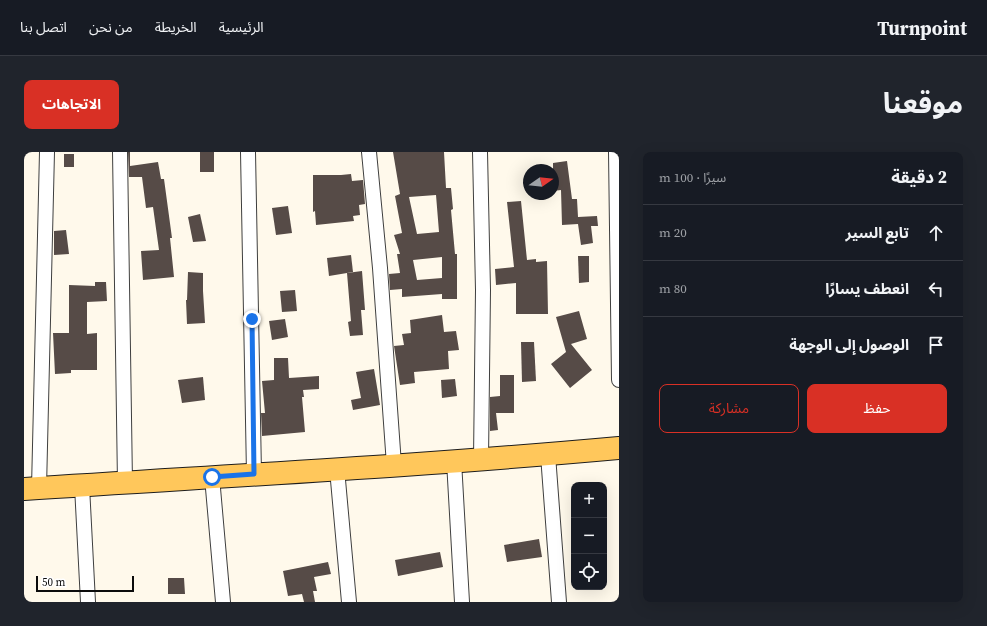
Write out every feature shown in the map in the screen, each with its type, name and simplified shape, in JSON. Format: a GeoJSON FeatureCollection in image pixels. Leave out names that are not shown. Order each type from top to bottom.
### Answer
{"type":"FeatureCollection","features":[{"type":"Feature","properties":{"kind":"main road"},"geometry":{"type":"LineString","coordinates":[[32,489],[548,455],[619,448]]}},
{"type":"Feature","properties":{"kind":"street"},"geometry":{"type":"LineString","coordinates":[[32,489],[47,152]]}},
{"type":"Feature","properties":{"kind":"street"},"geometry":{"type":"LineString","coordinates":[[120,152],[125,483]]}},
{"type":"Feature","properties":{"kind":"street"},"geometry":{"type":"LineString","coordinates":[[248,152],[254,474]]}},
{"type":"Feature","properties":{"kind":"street"},"geometry":{"type":"LineString","coordinates":[[369,152],[380,268],[394,465]]}},
{"type":"Feature","properties":{"kind":"street"},"geometry":{"type":"LineString","coordinates":[[480,152],[483,290],[481,459]]}},
{"type":"Feature","properties":{"kind":"street"},"geometry":{"type":"LineString","coordinates":[[616,152],[619,380]]}},
{"type":"Feature","properties":{"kind":"street"},"geometry":{"type":"LineString","coordinates":[[548,455],[559,602]]}},
{"type":"Feature","properties":{"kind":"street"},"geometry":{"type":"LineString","coordinates":[[454,461],[462,602]]}},
{"type":"Feature","properties":{"kind":"street"},"geometry":{"type":"LineString","coordinates":[[337,469],[349,602]]}},
{"type":"Feature","properties":{"kind":"street"},"geometry":{"type":"LineString","coordinates":[[212,477],[223,602]]}},
{"type":"Feature","properties":{"kind":"street"},"geometry":{"type":"LineString","coordinates":[[82,486],[88,602]]}},
{"type":"Feature","properties":{"kind":"building"},"geometry":{"type":"Polygon","coordinates":[[[128,152],[130,152],[130,166],[158,162],[161,179],[164,179],[172,238],[170,238],[174,277],[143,280],[141,251],[159,250],[153,207],[146,208],[142,177],[129,177],[128,152]]]}},
{"type":"Feature","properties":{"kind":"building"},"geometry":{"type":"Polygon","coordinates":[[[200,152],[214,152],[214,172],[200,172],[200,152]]]}},
{"type":"Feature","properties":{"kind":"building"},"geometry":{"type":"Polygon","coordinates":[[[393,152],[444,152],[446,188],[451,188],[453,209],[451,210],[455,254],[457,254],[457,299],[442,299],[442,294],[402,297],[402,289],[390,290],[389,274],[400,273],[397,254],[400,254],[394,235],[402,233],[395,196],[400,194],[393,152]],[[436,195],[409,197],[417,234],[439,232],[436,195]],[[442,257],[413,260],[417,280],[442,278],[442,257]]]}},
{"type":"Feature","properties":{"kind":"building"},"geometry":{"type":"Polygon","coordinates":[[[64,154],[74,154],[74,167],[64,167],[64,154]]]}},
{"type":"Feature","properties":{"kind":"building"},"geometry":{"type":"Polygon","coordinates":[[[567,161],[572,199],[577,199],[578,217],[597,216],[598,226],[591,226],[593,243],[581,245],[578,224],[562,225],[561,190],[559,190],[559,164],[553,163],[567,161]]]}},
{"type":"Feature","properties":{"kind":"building"},"geometry":{"type":"Polygon","coordinates":[[[351,174],[352,181],[363,180],[365,204],[359,205],[360,215],[353,216],[354,221],[316,225],[315,211],[313,212],[313,175],[351,174]]]}},
{"type":"Feature","properties":{"kind":"building"},"geometry":{"type":"Polygon","coordinates":[[[521,201],[527,260],[536,259],[536,262],[547,261],[548,314],[516,314],[516,283],[496,285],[495,269],[514,267],[507,202],[521,201]]]}},
{"type":"Feature","properties":{"kind":"building"},"geometry":{"type":"Polygon","coordinates":[[[288,206],[292,233],[276,235],[272,208],[288,206]]]}},
{"type":"Feature","properties":{"kind":"building"},"geometry":{"type":"Polygon","coordinates":[[[200,214],[206,241],[193,242],[188,217],[200,214]]]}},
{"type":"Feature","properties":{"kind":"building"},"geometry":{"type":"Polygon","coordinates":[[[66,230],[69,254],[54,255],[54,231],[66,230]]]}},
{"type":"Feature","properties":{"kind":"building"},"geometry":{"type":"Polygon","coordinates":[[[351,255],[353,272],[329,276],[327,258],[351,255]]]}},
{"type":"Feature","properties":{"kind":"building"},"geometry":{"type":"Polygon","coordinates":[[[578,256],[589,256],[589,282],[579,283],[578,256]]]}},
{"type":"Feature","properties":{"kind":"building"},"geometry":{"type":"Polygon","coordinates":[[[362,271],[365,310],[361,310],[363,335],[350,336],[348,322],[351,321],[347,273],[362,271]]]}},
{"type":"Feature","properties":{"kind":"building"},"geometry":{"type":"Polygon","coordinates":[[[188,272],[203,273],[205,323],[187,324],[186,300],[188,272]]]}},
{"type":"Feature","properties":{"kind":"building"},"geometry":{"type":"Polygon","coordinates":[[[95,282],[106,282],[107,301],[87,302],[87,334],[97,333],[97,370],[71,370],[71,373],[55,374],[53,333],[69,333],[69,285],[95,286],[95,282]]]}},
{"type":"Feature","properties":{"kind":"building"},"geometry":{"type":"Polygon","coordinates":[[[295,290],[297,311],[282,312],[280,291],[295,290]]]}},
{"type":"Feature","properties":{"kind":"building"},"geometry":{"type":"Polygon","coordinates":[[[579,311],[587,339],[571,344],[592,370],[570,388],[551,364],[566,352],[556,317],[579,311]]]}},
{"type":"Feature","properties":{"kind":"building"},"geometry":{"type":"Polygon","coordinates":[[[442,315],[444,332],[456,331],[459,350],[448,351],[449,369],[414,372],[415,383],[400,385],[394,346],[404,345],[402,334],[411,333],[410,320],[442,315]]]}},
{"type":"Feature","properties":{"kind":"building"},"geometry":{"type":"Polygon","coordinates":[[[285,319],[288,337],[272,340],[269,321],[285,319]]]}},
{"type":"Feature","properties":{"kind":"building"},"geometry":{"type":"Polygon","coordinates":[[[521,342],[534,342],[536,381],[522,382],[521,342]]]}},
{"type":"Feature","properties":{"kind":"building"},"geometry":{"type":"Polygon","coordinates":[[[274,358],[288,358],[289,378],[319,376],[319,389],[303,390],[304,397],[302,397],[305,432],[262,436],[261,413],[265,413],[262,381],[274,380],[274,358]]]}},
{"type":"Feature","properties":{"kind":"building"},"geometry":{"type":"Polygon","coordinates":[[[374,369],[380,405],[353,410],[351,400],[361,398],[356,372],[374,369]]]}},
{"type":"Feature","properties":{"kind":"building"},"geometry":{"type":"Polygon","coordinates":[[[500,375],[514,375],[514,413],[496,413],[498,430],[490,431],[490,397],[500,396],[500,375]]]}},
{"type":"Feature","properties":{"kind":"building"},"geometry":{"type":"Polygon","coordinates":[[[203,377],[205,400],[182,403],[178,380],[203,377]]]}},
{"type":"Feature","properties":{"kind":"building"},"geometry":{"type":"Polygon","coordinates":[[[455,379],[457,396],[442,398],[441,380],[455,379]]]}},
{"type":"Feature","properties":{"kind":"building"},"geometry":{"type":"Polygon","coordinates":[[[539,539],[542,557],[507,562],[504,545],[539,539]]]}},
{"type":"Feature","properties":{"kind":"building"},"geometry":{"type":"Polygon","coordinates":[[[440,552],[443,567],[398,576],[395,560],[440,552]]]}},
{"type":"Feature","properties":{"kind":"building"},"geometry":{"type":"Polygon","coordinates":[[[328,562],[331,574],[314,577],[317,591],[313,591],[315,602],[304,602],[302,594],[288,596],[283,571],[328,562]]]}},
{"type":"Feature","properties":{"kind":"building"},"geometry":{"type":"Polygon","coordinates":[[[168,578],[184,578],[185,594],[168,594],[168,578]]]}},
{"type":"Feature","properties":{"kind":"route"},"geometry":{"type":"LineString","coordinates":[[212,477],[254,474],[252,319]]}}]}
